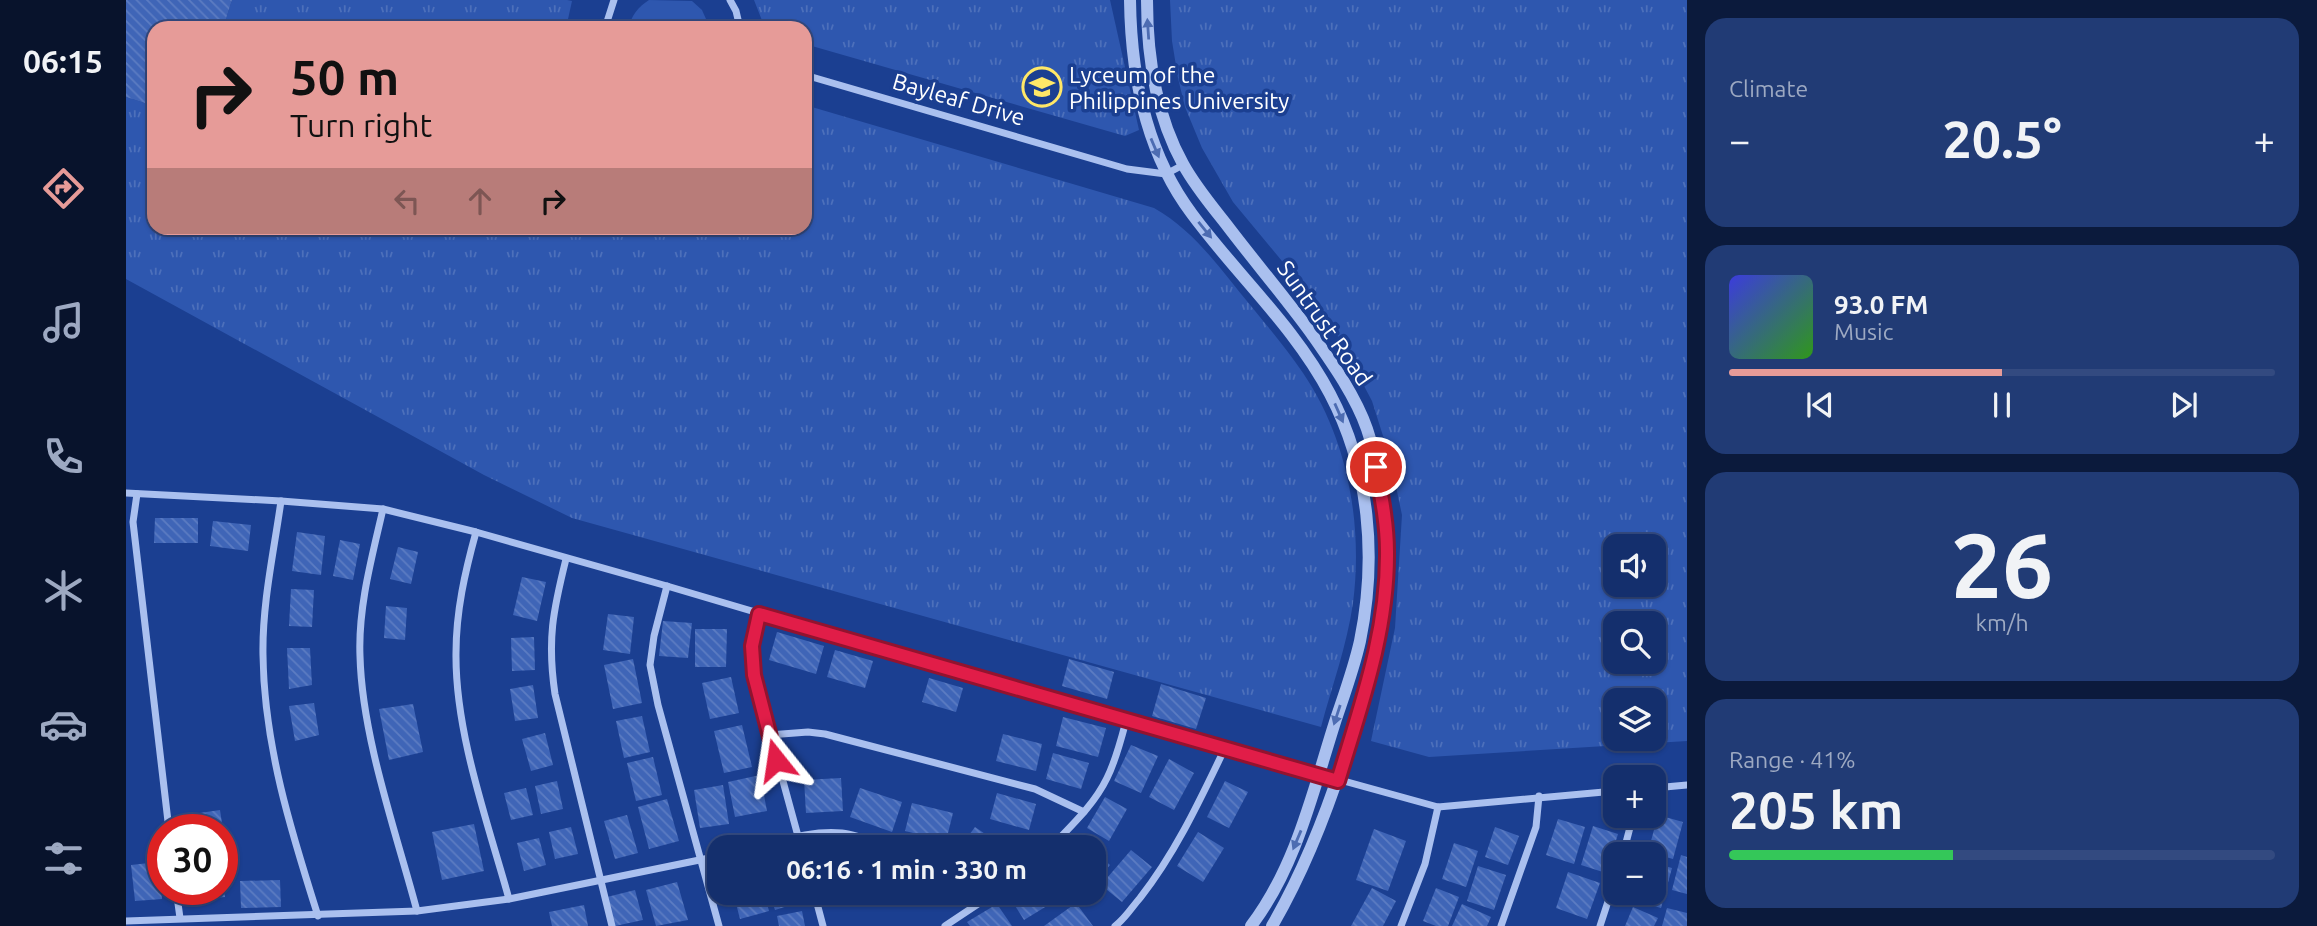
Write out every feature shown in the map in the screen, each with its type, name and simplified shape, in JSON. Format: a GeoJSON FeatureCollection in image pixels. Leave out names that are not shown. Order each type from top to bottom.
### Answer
{"type":"FeatureCollection","features":[{"type":"Feature","properties":{"kind":"street"},"geometry":{"type":"LineString","coordinates":[[607,21],[614,0]]}},
{"type":"Feature","properties":{"kind":"street"},"geometry":{"type":"LineString","coordinates":[[730,0],[738,21]]}},
{"type":"Feature","properties":{"kind":"street","name":"Suntrust Road"},"geometry":{"type":"LineString","coordinates":[[1129,0],[1132,46],[1141,99],[1150,138],[1166,174],[1191,214],[1297,342],[1314,368],[1342,420],[1366,508],[1369,550],[1366,604],[1356,656],[1297,840],[1271,894],[1251,926]]}},
{"type":"Feature","properties":{"kind":"street","name":"Suntrust Road"},"geometry":{"type":"LineString","coordinates":[[1147,0],[1149,42],[1158,103],[1183,165],[1311,333],[1345,384],[1367,430],[1383,506],[1388,549],[1387,580],[1376,657],[1338,781],[1312,847],[1272,926]]}},
{"type":"Feature","properties":{"kind":"street","name":"Bayleaf Drive"},"geometry":{"type":"LineString","coordinates":[[812,77],[1127,169],[1166,174]]}},
{"type":"Feature","properties":{"kind":"street"},"geometry":{"type":"LineString","coordinates":[[1166,174],[1183,165]]}},
{"type":"Feature","properties":{"kind":"street"},"geometry":{"type":"LineString","coordinates":[[126,493],[383,509],[476,532],[1126,721],[1438,807],[1603,792]]}},
{"type":"Feature","properties":{"kind":"street"},"geometry":{"type":"LineString","coordinates":[[137,494],[133,522],[167,814]]}},
{"type":"Feature","properties":{"kind":"street"},"geometry":{"type":"LineString","coordinates":[[281,501],[266,608],[263,654],[266,708],[271,747],[297,850],[318,916]]}},
{"type":"Feature","properties":{"kind":"street"},"geometry":{"type":"LineString","coordinates":[[383,509],[362,613],[360,657],[370,736],[417,911]]}},
{"type":"Feature","properties":{"kind":"street"},"geometry":{"type":"LineString","coordinates":[[476,532],[463,579],[458,617],[458,691],[468,750],[509,899]]}},
{"type":"Feature","properties":{"kind":"street"},"geometry":{"type":"LineString","coordinates":[[566,559],[551,630],[550,661],[555,694],[612,926]]}},
{"type":"Feature","properties":{"kind":"street"},"geometry":{"type":"LineString","coordinates":[[667,586],[654,636],[650,665],[658,705],[719,926]]}},
{"type":"Feature","properties":{"kind":"street"},"geometry":{"type":"LineString","coordinates":[[759,614],[752,646],[754,675],[798,835]]}},
{"type":"Feature","properties":{"kind":"street"},"geometry":{"type":"LineString","coordinates":[[1062,835],[1084,812],[1106,781],[1116,758],[1126,721]]}},
{"type":"Feature","properties":{"kind":"street"},"geometry":{"type":"LineString","coordinates":[[769,735],[825,734],[1035,789],[1084,812]]}},
{"type":"Feature","properties":{"kind":"street"},"geometry":{"type":"LineString","coordinates":[[1115,926],[1144,893],[1165,863],[1194,812],[1225,748]]}},
{"type":"Feature","properties":{"kind":"street"},"geometry":{"type":"LineString","coordinates":[[1666,787],[1687,785]]}},
{"type":"Feature","properties":{"kind":"street"},"geometry":{"type":"LineString","coordinates":[[1501,926],[1536,827],[1538,796]]}},
{"type":"Feature","properties":{"kind":"street"},"geometry":{"type":"LineString","coordinates":[[1401,926],[1425,864],[1438,807]]}},
{"type":"Feature","properties":{"kind":"street"},"geometry":{"type":"LineString","coordinates":[[813,835],[851,835]]}},
{"type":"Feature","properties":{"kind":"street"},"geometry":{"type":"LineString","coordinates":[[126,921],[417,911],[509,899],[707,859]]}},
{"type":"Feature","properties":{"kind":"street"},"geometry":{"type":"LineString","coordinates":[[178,905],[180,918]]}},
{"type":"Feature","properties":{"kind":"street"},"geometry":{"type":"LineString","coordinates":[[817,905],[823,926]]}},
{"type":"Feature","properties":{"kind":"street"},"geometry":{"type":"LineString","coordinates":[[945,926],[976,905]]}},
{"type":"Feature","properties":{"kind":"street"},"geometry":{"type":"LineString","coordinates":[[1601,926],[1607,905]]}},
{"type":"Feature","properties":{"kind":"green space"},"geometry":{"type":"Polygon","coordinates":[[[232,0],[572,1],[568,21],[225,21],[232,0]]]}},
{"type":"Feature","properties":{"kind":"green space"},"geometry":{"type":"Polygon","coordinates":[[[649,0],[692,1],[702,10],[707,21],[630,21],[649,0]]]}},
{"type":"Feature","properties":{"kind":"green space","name":"Lyceum of the Philippines University"},"geometry":{"type":"Polygon","coordinates":[[[754,0],[1110,0],[1139,130],[1125,136],[812,46],[812,21],[762,21],[754,0]]]}},
{"type":"Feature","properties":{"kind":"green space"},"geometry":{"type":"Polygon","coordinates":[[[1170,0],[1687,0],[1687,741],[1666,742],[1666,688],[1603,688],[1603,746],[1429,757],[1371,741],[1395,628],[1402,515],[1390,458],[1372,401],[1326,314],[1233,202],[1202,148],[1185,107],[1172,41],[1170,0]]]}},
{"type":"Feature","properties":{"kind":"green space"},"geometry":{"type":"Polygon","coordinates":[[[126,97],[147,104],[147,235],[812,235],[812,107],[1154,208],[1183,228],[1207,252],[1284,347],[1318,399],[1341,454],[1353,513],[1356,573],[1347,634],[1321,727],[572,518],[484,475],[126,279],[126,97]]]}},
{"type":"Feature","properties":{"kind":"building"},"geometry":{"type":"Polygon","coordinates":[[[126,0],[232,0],[225,21],[147,21],[147,104],[126,97],[126,0]]]}},
{"type":"Feature","properties":{"kind":"building"},"geometry":{"type":"Polygon","coordinates":[[[155,518],[198,518],[198,543],[154,543],[155,518]]]}},
{"type":"Feature","properties":{"kind":"building"},"geometry":{"type":"Polygon","coordinates":[[[213,521],[251,525],[248,551],[210,546],[213,521]]]}},
{"type":"Feature","properties":{"kind":"building"},"geometry":{"type":"Polygon","coordinates":[[[297,532],[325,536],[321,575],[292,571],[297,532]]]}},
{"type":"Feature","properties":{"kind":"building"},"geometry":{"type":"Polygon","coordinates":[[[340,540],[360,544],[353,580],[333,576],[340,540]]]}},
{"type":"Feature","properties":{"kind":"building"},"geometry":{"type":"Polygon","coordinates":[[[398,547],[418,552],[411,584],[390,579],[398,547]]]}},
{"type":"Feature","properties":{"kind":"building"},"geometry":{"type":"Polygon","coordinates":[[[522,577],[546,582],[537,621],[513,615],[522,577]]]}},
{"type":"Feature","properties":{"kind":"building"},"geometry":{"type":"Polygon","coordinates":[[[291,589],[314,590],[312,627],[289,626],[291,589]]]}},
{"type":"Feature","properties":{"kind":"building"},"geometry":{"type":"Polygon","coordinates":[[[386,606],[407,608],[405,640],[384,638],[386,606]]]}},
{"type":"Feature","properties":{"kind":"building"},"geometry":{"type":"Polygon","coordinates":[[[608,614],[634,617],[630,654],[603,650],[608,614]]]}},
{"type":"Feature","properties":{"kind":"building"},"geometry":{"type":"Polygon","coordinates":[[[663,621],[692,623],[688,658],[659,656],[663,621]]]}},
{"type":"Feature","properties":{"kind":"building"},"geometry":{"type":"Polygon","coordinates":[[[695,629],[727,629],[726,667],[695,667],[695,629]]]}},
{"type":"Feature","properties":{"kind":"building"},"geometry":{"type":"Polygon","coordinates":[[[777,632],[824,646],[816,674],[769,660],[777,632]]]}},
{"type":"Feature","properties":{"kind":"building"},"geometry":{"type":"Polygon","coordinates":[[[534,637],[535,670],[512,671],[511,638],[534,637]]]}},
{"type":"Feature","properties":{"kind":"building"},"geometry":{"type":"Polygon","coordinates":[[[287,648],[310,648],[312,685],[289,689],[287,648]]]}},
{"type":"Feature","properties":{"kind":"building"},"geometry":{"type":"Polygon","coordinates":[[[835,650],[873,661],[865,688],[827,677],[835,650]]]}},
{"type":"Feature","properties":{"kind":"building"},"geometry":{"type":"Polygon","coordinates":[[[633,659],[642,703],[613,709],[604,665],[633,659]]]}},
{"type":"Feature","properties":{"kind":"building"},"geometry":{"type":"Polygon","coordinates":[[[1069,659],[1114,672],[1107,699],[1062,686],[1069,659]]]}},
{"type":"Feature","properties":{"kind":"building"},"geometry":{"type":"Polygon","coordinates":[[[731,677],[739,713],[710,719],[702,683],[731,677]]]}},
{"type":"Feature","properties":{"kind":"building"},"geometry":{"type":"Polygon","coordinates":[[[929,678],[963,688],[956,712],[922,702],[929,678]]]}},
{"type":"Feature","properties":{"kind":"building"},"geometry":{"type":"Polygon","coordinates":[[[1161,684],[1206,698],[1196,729],[1152,716],[1161,684]]]}},
{"type":"Feature","properties":{"kind":"building"},"geometry":{"type":"Polygon","coordinates":[[[533,685],[538,718],[515,721],[510,689],[533,685]]]}},
{"type":"Feature","properties":{"kind":"building"},"geometry":{"type":"Polygon","coordinates":[[[314,703],[319,735],[295,741],[289,706],[314,703]]]}},
{"type":"Feature","properties":{"kind":"building"},"geometry":{"type":"Polygon","coordinates":[[[413,704],[423,752],[389,760],[379,709],[413,704]]]}},
{"type":"Feature","properties":{"kind":"building"},"geometry":{"type":"Polygon","coordinates":[[[642,716],[650,752],[624,758],[616,721],[642,716]]]}},
{"type":"Feature","properties":{"kind":"building"},"geometry":{"type":"Polygon","coordinates":[[[1063,717],[1106,728],[1098,757],[1056,746],[1063,717]]]}},
{"type":"Feature","properties":{"kind":"building"},"geometry":{"type":"Polygon","coordinates":[[[742,725],[752,767],[724,773],[714,731],[742,725]]]}},
{"type":"Feature","properties":{"kind":"building"},"geometry":{"type":"Polygon","coordinates":[[[545,733],[553,765],[531,771],[522,739],[545,733]]]}},
{"type":"Feature","properties":{"kind":"building"},"geometry":{"type":"Polygon","coordinates":[[[1003,734],[1042,744],[1036,771],[996,761],[1003,734]]]}},
{"type":"Feature","properties":{"kind":"building"},"geometry":{"type":"Polygon","coordinates":[[[1131,745],[1158,756],[1141,793],[1114,781],[1131,745]]]}},
{"type":"Feature","properties":{"kind":"building"},"geometry":{"type":"Polygon","coordinates":[[[1053,753],[1089,763],[1081,789],[1046,779],[1053,753]]]}},
{"type":"Feature","properties":{"kind":"building"},"geometry":{"type":"Polygon","coordinates":[[[653,757],[662,795],[636,801],[627,763],[653,757]]]}},
{"type":"Feature","properties":{"kind":"building"},"geometry":{"type":"Polygon","coordinates":[[[1169,759],[1194,773],[1174,810],[1149,797],[1169,759]]]}},
{"type":"Feature","properties":{"kind":"building"},"geometry":{"type":"Polygon","coordinates":[[[760,775],[767,811],[735,817],[728,782],[760,775]]]}},
{"type":"Feature","properties":{"kind":"building"},"geometry":{"type":"Polygon","coordinates":[[[841,778],[843,811],[806,813],[804,780],[841,778]]]}},
{"type":"Feature","properties":{"kind":"building"},"geometry":{"type":"Polygon","coordinates":[[[557,781],[563,809],[541,814],[535,786],[557,781]]]}},
{"type":"Feature","properties":{"kind":"building"},"geometry":{"type":"Polygon","coordinates":[[[1225,781],[1248,792],[1229,828],[1207,817],[1225,781]]]}},
{"type":"Feature","properties":{"kind":"building"},"geometry":{"type":"Polygon","coordinates":[[[723,785],[729,824],[700,828],[694,790],[723,785]]]}},
{"type":"Feature","properties":{"kind":"building"},"geometry":{"type":"Polygon","coordinates":[[[526,788],[533,815],[511,820],[504,793],[526,788]]]}},
{"type":"Feature","properties":{"kind":"building"},"geometry":{"type":"Polygon","coordinates":[[[860,788],[902,802],[892,832],[850,817],[860,788]]]}},
{"type":"Feature","properties":{"kind":"building"},"geometry":{"type":"Polygon","coordinates":[[[997,793],[1036,804],[1029,830],[990,819],[997,793]]]}},
{"type":"Feature","properties":{"kind":"building"},"geometry":{"type":"Polygon","coordinates":[[[1105,797],[1127,809],[1109,841],[1106,835],[1099,835],[1087,828],[1105,797]]]}},
{"type":"Feature","properties":{"kind":"building"},"geometry":{"type":"Polygon","coordinates":[[[667,799],[679,841],[649,849],[638,807],[667,799]]]}},
{"type":"Feature","properties":{"kind":"building"},"geometry":{"type":"Polygon","coordinates":[[[912,803],[953,813],[948,835],[921,835],[905,831],[912,803]]]}},
{"type":"Feature","properties":{"kind":"building"},"geometry":{"type":"Polygon","coordinates":[[[220,810],[221,814],[193,814],[220,810]]]}},
{"type":"Feature","properties":{"kind":"building"},"geometry":{"type":"Polygon","coordinates":[[[627,815],[638,853],[615,859],[604,821],[627,815]]]}},
{"type":"Feature","properties":{"kind":"building"},"geometry":{"type":"Polygon","coordinates":[[[1666,817],[1683,822],[1673,859],[1666,857],[1666,842],[1651,842],[1654,828],[1666,828],[1666,817]]]}},
{"type":"Feature","properties":{"kind":"building"},"geometry":{"type":"Polygon","coordinates":[[[1558,819],[1585,827],[1574,864],[1546,855],[1558,819]]]}},
{"type":"Feature","properties":{"kind":"building"},"geometry":{"type":"Polygon","coordinates":[[[474,824],[484,871],[442,880],[432,832],[474,824]]]}},
{"type":"Feature","properties":{"kind":"building"},"geometry":{"type":"Polygon","coordinates":[[[1593,826],[1618,834],[1616,842],[1603,842],[1603,872],[1581,865],[1593,826]]]}},
{"type":"Feature","properties":{"kind":"building"},"geometry":{"type":"Polygon","coordinates":[[[571,827],[578,854],[555,859],[549,832],[571,827]]]}},
{"type":"Feature","properties":{"kind":"building"},"geometry":{"type":"Polygon","coordinates":[[[975,827],[987,835],[969,835],[975,827]]]}},
{"type":"Feature","properties":{"kind":"building"},"geometry":{"type":"Polygon","coordinates":[[[1495,827],[1519,836],[1508,865],[1485,857],[1495,827]]]}},
{"type":"Feature","properties":{"kind":"building"},"geometry":{"type":"Polygon","coordinates":[[[1374,829],[1406,841],[1388,891],[1356,880],[1374,829]]]}},
{"type":"Feature","properties":{"kind":"building"},"geometry":{"type":"Polygon","coordinates":[[[1198,832],[1224,848],[1203,882],[1177,866],[1198,832]]]}},
{"type":"Feature","properties":{"kind":"building"},"geometry":{"type":"Polygon","coordinates":[[[539,838],[546,865],[524,871],[517,843],[539,838]]]}},
{"type":"Feature","properties":{"kind":"building"},"geometry":{"type":"Polygon","coordinates":[[[1454,843],[1478,851],[1466,887],[1442,879],[1454,843]]]}},
{"type":"Feature","properties":{"kind":"building"},"geometry":{"type":"Polygon","coordinates":[[[1131,850],[1152,867],[1122,902],[1106,889],[1106,879],[1131,850]]]}},
{"type":"Feature","properties":{"kind":"building"},"geometry":{"type":"Polygon","coordinates":[[[1681,855],[1687,857],[1687,894],[1672,890],[1681,855]]]}},
{"type":"Feature","properties":{"kind":"building"},"geometry":{"type":"Polygon","coordinates":[[[147,863],[147,900],[135,901],[131,865],[147,863]]]}},
{"type":"Feature","properties":{"kind":"building"},"geometry":{"type":"Polygon","coordinates":[[[1478,866],[1506,875],[1494,910],[1467,901],[1478,866]]]}},
{"type":"Feature","properties":{"kind":"building"},"geometry":{"type":"Polygon","coordinates":[[[1666,866],[1672,868],[1666,890],[1666,866]]]}},
{"type":"Feature","properties":{"kind":"building"},"geometry":{"type":"Polygon","coordinates":[[[1568,872],[1600,883],[1587,919],[1556,908],[1568,872]]]}},
{"type":"Feature","properties":{"kind":"building"},"geometry":{"type":"Polygon","coordinates":[[[280,880],[281,907],[241,908],[240,881],[280,880]]]}},
{"type":"Feature","properties":{"kind":"building"},"geometry":{"type":"Polygon","coordinates":[[[677,882],[688,920],[656,926],[646,890],[677,882]]]}},
{"type":"Feature","properties":{"kind":"building"},"geometry":{"type":"Polygon","coordinates":[[[1372,888],[1396,901],[1383,926],[1351,926],[1372,888]]]}},
{"type":"Feature","properties":{"kind":"building"},"geometry":{"type":"Polygon","coordinates":[[[1436,888],[1459,897],[1448,926],[1436,926],[1423,921],[1436,888]]]}},
{"type":"Feature","properties":{"kind":"building"},"geometry":{"type":"Polygon","coordinates":[[[635,890],[643,920],[615,926],[607,897],[635,890]]]}},
{"type":"Feature","properties":{"kind":"building"},"geometry":{"type":"Polygon","coordinates":[[[1462,904],[1491,917],[1487,926],[1452,926],[1462,904]]]}},
{"type":"Feature","properties":{"kind":"building"},"geometry":{"type":"Polygon","coordinates":[[[584,905],[588,926],[552,926],[549,912],[584,905]]]}},
{"type":"Feature","properties":{"kind":"building"},"geometry":{"type":"Polygon","coordinates":[[[736,905],[767,905],[769,911],[740,919],[736,905]]]}},
{"type":"Feature","properties":{"kind":"building"},"geometry":{"type":"Polygon","coordinates":[[[773,905],[791,905],[775,910],[773,905]]]}},
{"type":"Feature","properties":{"kind":"building"},"geometry":{"type":"Polygon","coordinates":[[[998,905],[1012,926],[970,926],[967,922],[998,905]]]}},
{"type":"Feature","properties":{"kind":"building"},"geometry":{"type":"Polygon","coordinates":[[[1015,905],[1048,905],[1024,920],[1015,905]]]}},
{"type":"Feature","properties":{"kind":"building"},"geometry":{"type":"Polygon","coordinates":[[[1073,905],[1077,905],[1093,926],[1044,926],[1073,905]]]}},
{"type":"Feature","properties":{"kind":"building"},"geometry":{"type":"Polygon","coordinates":[[[1633,907],[1658,918],[1654,926],[1625,926],[1633,907]]]}},
{"type":"Feature","properties":{"kind":"building"},"geometry":{"type":"Polygon","coordinates":[[[1667,908],[1687,913],[1687,926],[1662,926],[1667,908]]]}},
{"type":"Feature","properties":{"kind":"building"},"geometry":{"type":"Polygon","coordinates":[[[802,911],[805,926],[779,926],[777,916],[802,911]]]}},
{"type":"Feature","properties":{"kind":"place","name":"Lyceum of the Philippines University"},"geometry":{"type":"Point","coordinates":[1042,87]}},
{"type":"Feature","properties":{"kind":"route"},"geometry":{"type":"LineString","coordinates":[[776,760],[754,675],[752,646],[759,614],[1338,781],[1376,657],[1387,580],[1388,549],[1376,467]]}}]}
